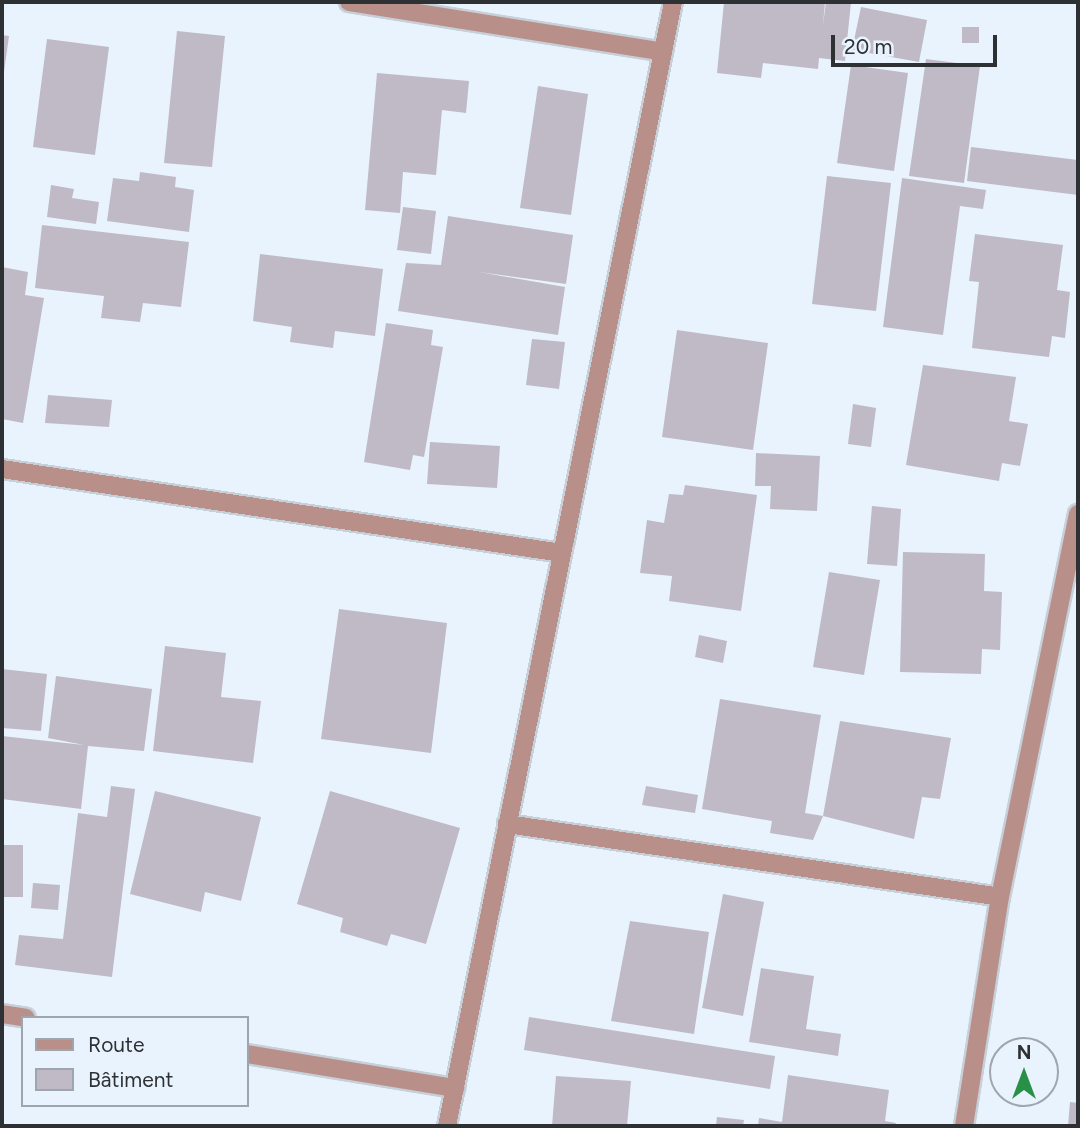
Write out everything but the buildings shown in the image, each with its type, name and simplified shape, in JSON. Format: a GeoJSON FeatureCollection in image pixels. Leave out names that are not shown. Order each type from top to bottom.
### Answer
{"type":"FeatureCollection","features":[{"type":"Feature","properties":{"kind":"street"},"geometry":{"type":"LineString","coordinates":[[349,2],[663,52]]}},
{"type":"Feature","properties":{"kind":"street"},"geometry":{"type":"LineString","coordinates":[[447,1126],[673,2]]}},
{"type":"Feature","properties":{"kind":"street"},"geometry":{"type":"LineString","coordinates":[[2,469],[562,553]]}},
{"type":"Feature","properties":{"kind":"street"},"geometry":{"type":"LineString","coordinates":[[964,1126],[1000,897],[1078,514]]}},
{"type":"Feature","properties":{"kind":"street"},"geometry":{"type":"LineString","coordinates":[[508,824],[1000,897]]}},
{"type":"Feature","properties":{"kind":"street"},"geometry":{"type":"LineString","coordinates":[[2,1014],[21,1017]]}},
{"type":"Feature","properties":{"kind":"street"},"geometry":{"type":"LineString","coordinates":[[248,1054],[455,1088]]}}]}
